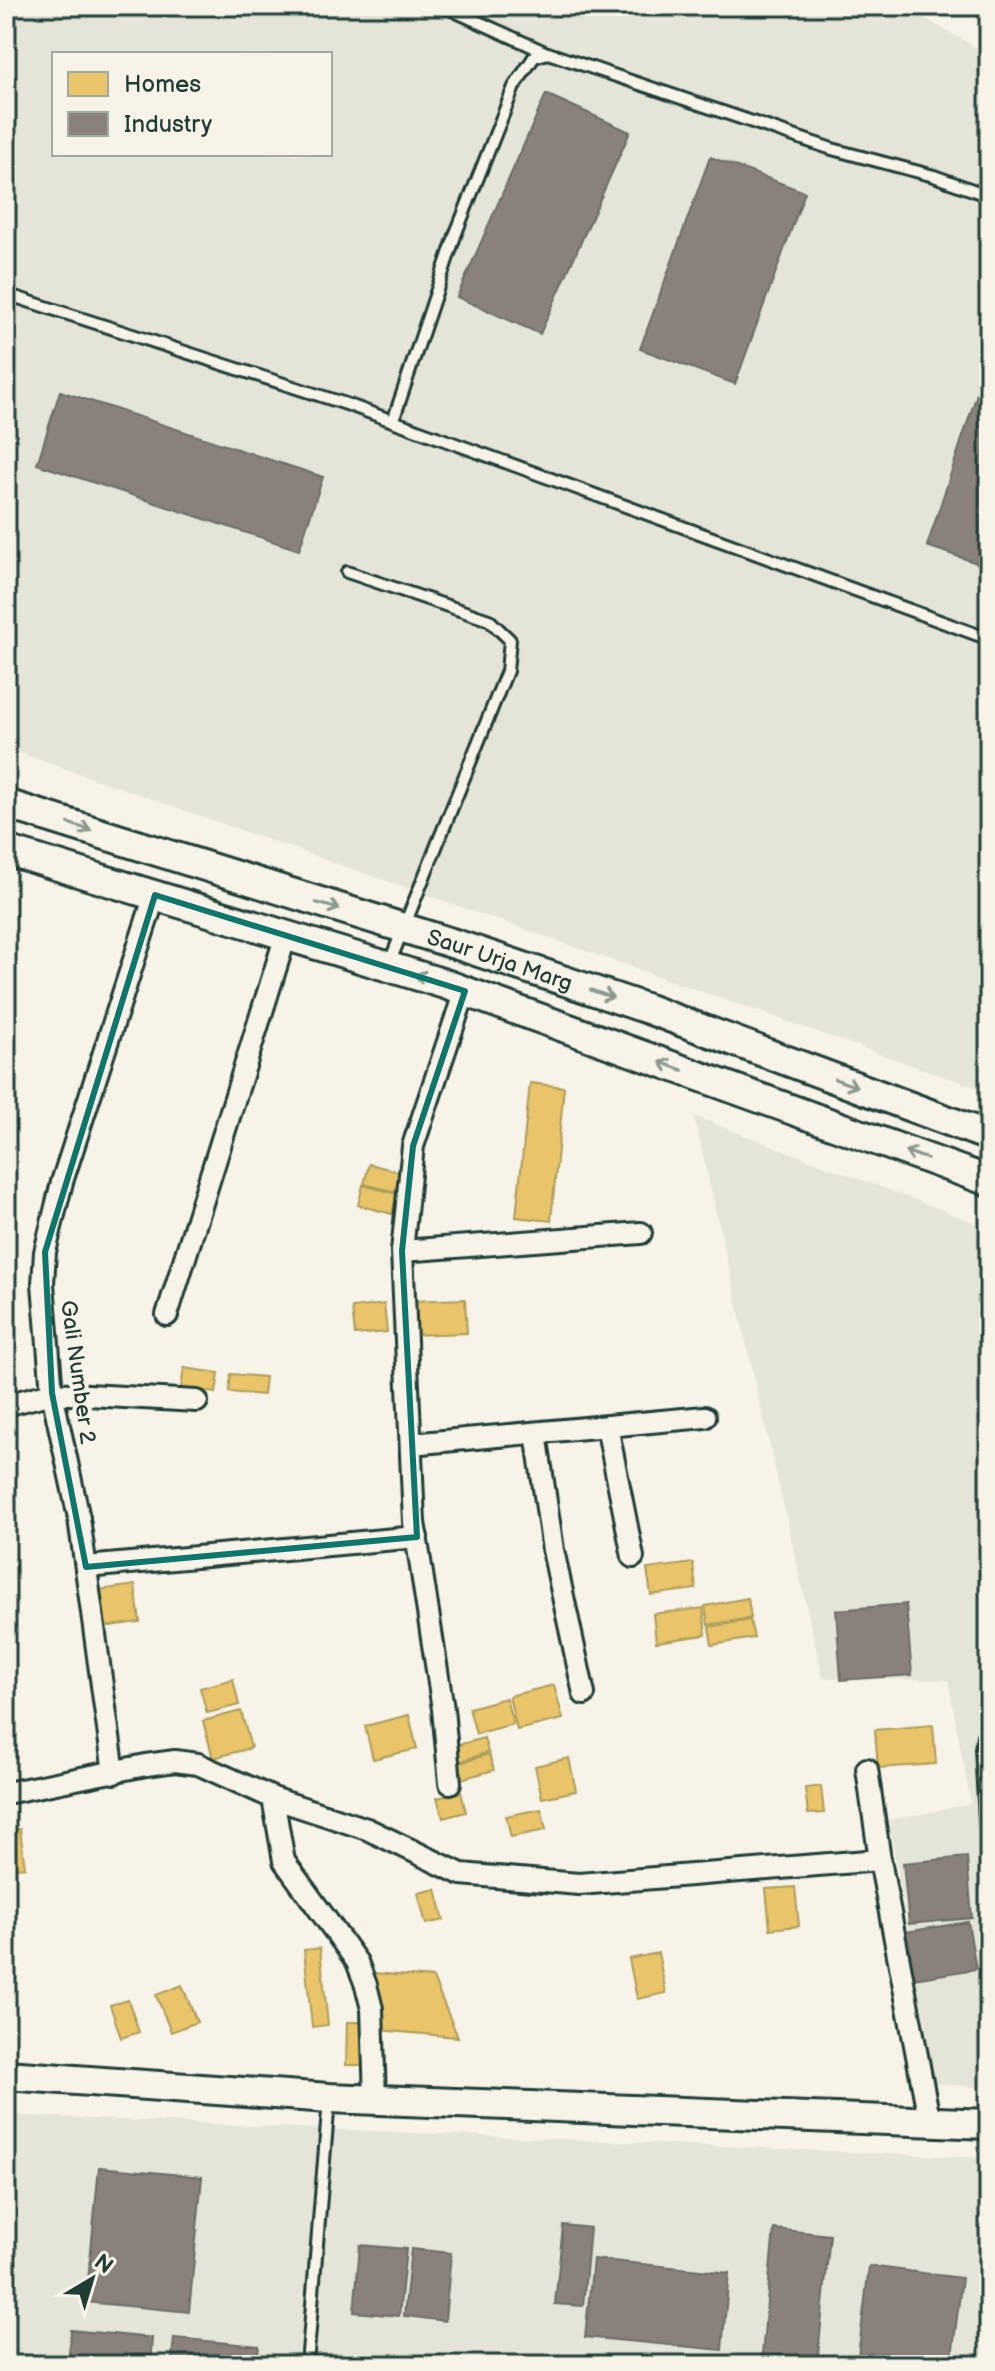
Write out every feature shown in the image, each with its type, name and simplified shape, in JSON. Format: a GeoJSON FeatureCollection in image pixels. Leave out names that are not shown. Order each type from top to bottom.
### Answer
{"type":"FeatureCollection","features":[{"type":"Feature","properties":{"kind":"street","name":"Saur Urja Marg"},"geometry":{"type":"LineString","coordinates":[[6,804],[401,927],[726,1038],[989,1136]]}},
{"type":"Feature","properties":{"kind":"street","name":"Saur Urja Marg"},"geometry":{"type":"LineString","coordinates":[[6,850],[465,991],[989,1181]]}},
{"type":"Feature","properties":{"kind":"street","name":"Gali Number 2"},"geometry":{"type":"LineString","coordinates":[[114,1773],[86,1567],[52,1393],[44,1315],[45,1252],[62,1182],[155,895]]}},
{"type":"Feature","properties":{"kind":"street"},"geometry":{"type":"LineString","coordinates":[[167,1315],[286,935]]}},
{"type":"Feature","properties":{"kind":"street"},"geometry":{"type":"LineString","coordinates":[[450,1783],[443,1709],[417,1537],[402,1251],[413,1146],[465,991]]}},
{"type":"Feature","properties":{"kind":"street"},"geometry":{"type":"LineString","coordinates":[[713,1081],[726,1038]]}},
{"type":"Feature","properties":{"kind":"street"},"geometry":{"type":"LineString","coordinates":[[402,1251],[641,1233]]}},
{"type":"Feature","properties":{"kind":"street"},"geometry":{"type":"LineString","coordinates":[[6,1405],[52,1393],[197,1401]]}},
{"type":"Feature","properties":{"kind":"street"},"geometry":{"type":"LineString","coordinates":[[411,1444],[705,1417]]}},
{"type":"Feature","properties":{"kind":"street"},"geometry":{"type":"LineString","coordinates":[[607,1426],[633,1557]]}},
{"type":"Feature","properties":{"kind":"street"},"geometry":{"type":"LineString","coordinates":[[536,1433],[553,1550],[584,1694]]}},
{"type":"Feature","properties":{"kind":"street"},"geometry":{"type":"LineString","coordinates":[[86,1567],[417,1537]]}},
{"type":"Feature","properties":{"kind":"street"},"geometry":{"type":"LineString","coordinates":[[6,1793],[175,1761],[198,1764],[273,1798],[367,1829],[461,1874],[579,1884],[880,1860]]}},
{"type":"Feature","properties":{"kind":"street"},"geometry":{"type":"LineString","coordinates":[[867,1769],[880,1860],[929,2119]]}},
{"type":"Feature","properties":{"kind":"street"},"geometry":{"type":"LineString","coordinates":[[273,1798],[284,1861],[343,1941],[366,1985],[372,2009],[375,2100]]}},
{"type":"Feature","properties":{"kind":"street"},"geometry":{"type":"LineString","coordinates":[[6,2075],[329,2098],[929,2119],[989,2124]]}},
{"type":"Feature","properties":{"kind":"lane"},"geometry":{"type":"LineString","coordinates":[[443,6],[548,53],[832,149],[934,176],[989,196]]}},
{"type":"Feature","properties":{"kind":"lane"},"geometry":{"type":"LineString","coordinates":[[393,421],[456,233],[514,87],[534,57],[548,53]]}},
{"type":"Feature","properties":{"kind":"lane"},"geometry":{"type":"LineString","coordinates":[[6,294],[393,421],[989,639]]}},
{"type":"Feature","properties":{"kind":"lane"},"geometry":{"type":"LineString","coordinates":[[347,572],[489,620],[510,640],[507,671],[401,927],[388,966]]}},
{"type":"Feature","properties":{"kind":"lane"},"geometry":{"type":"LineString","coordinates":[[989,1729],[983,1736],[981,1749],[989,1890]]}},
{"type":"Feature","properties":{"kind":"lane"},"geometry":{"type":"LineString","coordinates":[[307,2365],[329,2098]]}},
{"type":"Feature","properties":{"kind":"highlighted area"},"geometry":{"type":"Polygon","coordinates":[[[155,895],[465,991],[413,1146],[402,1251],[417,1537],[86,1567],[52,1393],[45,1252],[155,895]]]}},
{"type":"Feature","properties":{"kind":"shaded area"},"geometry":{"type":"Polygon","coordinates":[[[6,6],[902,6],[989,54],[989,1092],[6,748],[6,6]]]}},
{"type":"Feature","properties":{"kind":"shaded area"},"geometry":{"type":"Polygon","coordinates":[[[694,1116],[989,1228],[989,2089],[934,2083],[889,1820],[971,1804],[948,1680],[823,1678],[694,1116]]]}},
{"type":"Feature","properties":{"kind":"shaded area"},"geometry":{"type":"Polygon","coordinates":[[[6,2115],[989,2158],[989,2365],[6,2365],[6,2115]]]}},
{"type":"Feature","properties":{"kind":"building: Homes"},"geometry":{"type":"Polygon","coordinates":[[[530,1083],[564,1087],[551,1221],[516,1217],[530,1083]]]}},
{"type":"Feature","properties":{"kind":"building: Homes"},"geometry":{"type":"Polygon","coordinates":[[[369,1164],[401,1172],[396,1192],[364,1184],[369,1164]]]}},
{"type":"Feature","properties":{"kind":"building: Homes"},"geometry":{"type":"Polygon","coordinates":[[[363,1185],[397,1194],[392,1214],[358,1205],[363,1185]]]}},
{"type":"Feature","properties":{"kind":"building: Homes"},"geometry":{"type":"Polygon","coordinates":[[[465,1299],[467,1333],[411,1335],[410,1301],[465,1299]]]}},
{"type":"Feature","properties":{"kind":"building: Homes"},"geometry":{"type":"Polygon","coordinates":[[[384,1304],[387,1332],[355,1335],[352,1308],[384,1304]]]}},
{"type":"Feature","properties":{"kind":"building: Homes"},"geometry":{"type":"Polygon","coordinates":[[[184,1368],[219,1373],[216,1393],[181,1388],[184,1368]]]}},
{"type":"Feature","properties":{"kind":"building: Homes"},"geometry":{"type":"Polygon","coordinates":[[[231,1374],[265,1377],[263,1395],[229,1392],[231,1374]]]}},
{"type":"Feature","properties":{"kind":"building: Homes"},"geometry":{"type":"Polygon","coordinates":[[[693,1563],[696,1589],[651,1595],[647,1569],[693,1563]]]}},
{"type":"Feature","properties":{"kind":"building: Homes"},"geometry":{"type":"Polygon","coordinates":[[[135,1585],[140,1622],[103,1627],[98,1590],[135,1585]]]}},
{"type":"Feature","properties":{"kind":"building: Homes"},"geometry":{"type":"Polygon","coordinates":[[[748,1598],[751,1618],[708,1625],[705,1606],[748,1598]]]}},
{"type":"Feature","properties":{"kind":"building: Homes"},"geometry":{"type":"Polygon","coordinates":[[[703,1608],[706,1635],[656,1642],[653,1614],[703,1608]]]}},
{"type":"Feature","properties":{"kind":"building: Homes"},"geometry":{"type":"Polygon","coordinates":[[[750,1620],[754,1638],[712,1645],[709,1627],[750,1620]]]}},
{"type":"Feature","properties":{"kind":"building: Homes"},"geometry":{"type":"Polygon","coordinates":[[[233,1679],[239,1705],[207,1713],[200,1688],[233,1679]]]}},
{"type":"Feature","properties":{"kind":"building: Homes"},"geometry":{"type":"Polygon","coordinates":[[[554,1685],[563,1719],[517,1730],[509,1696],[554,1685]]]}},
{"type":"Feature","properties":{"kind":"building: Homes"},"geometry":{"type":"Polygon","coordinates":[[[506,1698],[513,1724],[476,1734],[469,1708],[506,1698]]]}},
{"type":"Feature","properties":{"kind":"building: Homes"},"geometry":{"type":"Polygon","coordinates":[[[241,1711],[251,1748],[213,1758],[203,1721],[241,1711]]]}},
{"type":"Feature","properties":{"kind":"building: Homes"},"geometry":{"type":"Polygon","coordinates":[[[409,1715],[417,1749],[373,1759],[365,1726],[409,1715]]]}},
{"type":"Feature","properties":{"kind":"building: Homes"},"geometry":{"type":"Polygon","coordinates":[[[933,1725],[936,1764],[878,1768],[875,1730],[933,1725]]]}},
{"type":"Feature","properties":{"kind":"building: Homes"},"geometry":{"type":"Polygon","coordinates":[[[484,1738],[488,1752],[459,1762],[454,1746],[484,1738]]]}},
{"type":"Feature","properties":{"kind":"building: Homes"},"geometry":{"type":"Polygon","coordinates":[[[489,1754],[494,1770],[461,1779],[457,1764],[489,1754]]]}},
{"type":"Feature","properties":{"kind":"building: Homes"},"geometry":{"type":"Polygon","coordinates":[[[569,1758],[576,1791],[542,1798],[535,1766],[569,1758]]]}},
{"type":"Feature","properties":{"kind":"building: Homes"},"geometry":{"type":"Polygon","coordinates":[[[821,1786],[824,1813],[808,1814],[805,1788],[821,1786]]]}},
{"type":"Feature","properties":{"kind":"building: Homes"},"geometry":{"type":"Polygon","coordinates":[[[461,1792],[466,1812],[443,1818],[437,1798],[461,1792]]]}},
{"type":"Feature","properties":{"kind":"building: Homes"},"geometry":{"type":"Polygon","coordinates":[[[541,1809],[546,1830],[511,1837],[506,1816],[541,1809]]]}},
{"type":"Feature","properties":{"kind":"building: Homes"},"geometry":{"type":"Polygon","coordinates":[[[20,1829],[25,1867],[6,1869],[6,1831],[20,1829]]]}},
{"type":"Feature","properties":{"kind":"building: Homes"},"geometry":{"type":"Polygon","coordinates":[[[795,1887],[799,1926],[770,1929],[766,1889],[795,1887]]]}},
{"type":"Feature","properties":{"kind":"building: Homes"},"geometry":{"type":"Polygon","coordinates":[[[436,1889],[444,1920],[426,1924],[418,1893],[436,1889]]]}},
{"type":"Feature","properties":{"kind":"building: Homes"},"geometry":{"type":"Polygon","coordinates":[[[320,1948],[328,2025],[312,2027],[304,1950],[320,1948]]]}},
{"type":"Feature","properties":{"kind":"building: Homes"},"geometry":{"type":"Polygon","coordinates":[[[658,1953],[666,1993],[637,1999],[629,1959],[658,1953]]]}},
{"type":"Feature","properties":{"kind":"building: Homes"},"geometry":{"type":"Polygon","coordinates":[[[374,1973],[433,1978],[458,2037],[378,2030],[374,1973]]]}},
{"type":"Feature","properties":{"kind":"building: Homes"},"geometry":{"type":"Polygon","coordinates":[[[182,1985],[197,2022],[171,2032],[156,1995],[182,1985]]]}},
{"type":"Feature","properties":{"kind":"building: Homes"},"geometry":{"type":"Polygon","coordinates":[[[128,2000],[139,2032],[121,2038],[110,2005],[128,2000]]]}},
{"type":"Feature","properties":{"kind":"building: Homes"},"geometry":{"type":"Polygon","coordinates":[[[347,2022],[371,2022],[371,2065],[346,2065],[347,2022]]]}},
{"type":"Feature","properties":{"kind":"building: Industry"},"geometry":{"type":"Polygon","coordinates":[[[546,94],[630,132],[540,334],[457,297],[546,94]]]}},
{"type":"Feature","properties":{"kind":"building: Industry"},"geometry":{"type":"Polygon","coordinates":[[[710,157],[805,192],[735,384],[640,349],[710,157]]]}},
{"type":"Feature","properties":{"kind":"building: Industry"},"geometry":{"type":"Polygon","coordinates":[[[989,357],[989,567],[927,546],[989,357]]]}},
{"type":"Feature","properties":{"kind":"building: Industry"},"geometry":{"type":"Polygon","coordinates":[[[60,391],[323,477],[299,550],[37,464],[60,391]]]}},
{"type":"Feature","properties":{"kind":"building: Industry"},"geometry":{"type":"Polygon","coordinates":[[[906,1604],[912,1675],[841,1680],[836,1610],[906,1604]]]}},
{"type":"Feature","properties":{"kind":"building: Industry"},"geometry":{"type":"Polygon","coordinates":[[[967,1857],[972,1918],[909,1924],[903,1863],[967,1857]]]}},
{"type":"Feature","properties":{"kind":"building: Industry"},"geometry":{"type":"Polygon","coordinates":[[[968,1922],[976,1969],[907,1980],[899,1933],[968,1922]]]}},
{"type":"Feature","properties":{"kind":"building: Industry"},"geometry":{"type":"Polygon","coordinates":[[[99,2167],[202,2177],[189,2312],[86,2302],[99,2167]]]}},
{"type":"Feature","properties":{"kind":"building: Industry"},"geometry":{"type":"Polygon","coordinates":[[[563,2225],[590,2228],[583,2306],[555,2304],[563,2225]]]}},
{"type":"Feature","properties":{"kind":"building: Industry"},"geometry":{"type":"Polygon","coordinates":[[[774,2229],[830,2235],[817,2365],[761,2365],[774,2229]]]}},
{"type":"Feature","properties":{"kind":"building: Industry"},"geometry":{"type":"Polygon","coordinates":[[[360,2245],[406,2249],[399,2316],[354,2312],[360,2245]]]}},
{"type":"Feature","properties":{"kind":"building: Industry"},"geometry":{"type":"Polygon","coordinates":[[[411,2249],[451,2253],[445,2321],[404,2316],[411,2249]]]}},
{"type":"Feature","properties":{"kind":"building: Industry"},"geometry":{"type":"Polygon","coordinates":[[[593,2259],[729,2273],[722,2350],[585,2337],[593,2259]]]}},
{"type":"Feature","properties":{"kind":"building: Industry"},"geometry":{"type":"Polygon","coordinates":[[[869,2266],[962,2278],[951,2365],[857,2365],[869,2266]]]}},
{"type":"Feature","properties":{"kind":"building: Industry"},"geometry":{"type":"Polygon","coordinates":[[[71,2330],[152,2338],[150,2365],[68,2365],[71,2330]]]}},
{"type":"Feature","properties":{"kind":"building: Industry"},"geometry":{"type":"Polygon","coordinates":[[[174,2338],[259,2346],[257,2365],[171,2365],[174,2338]]]}}]}
